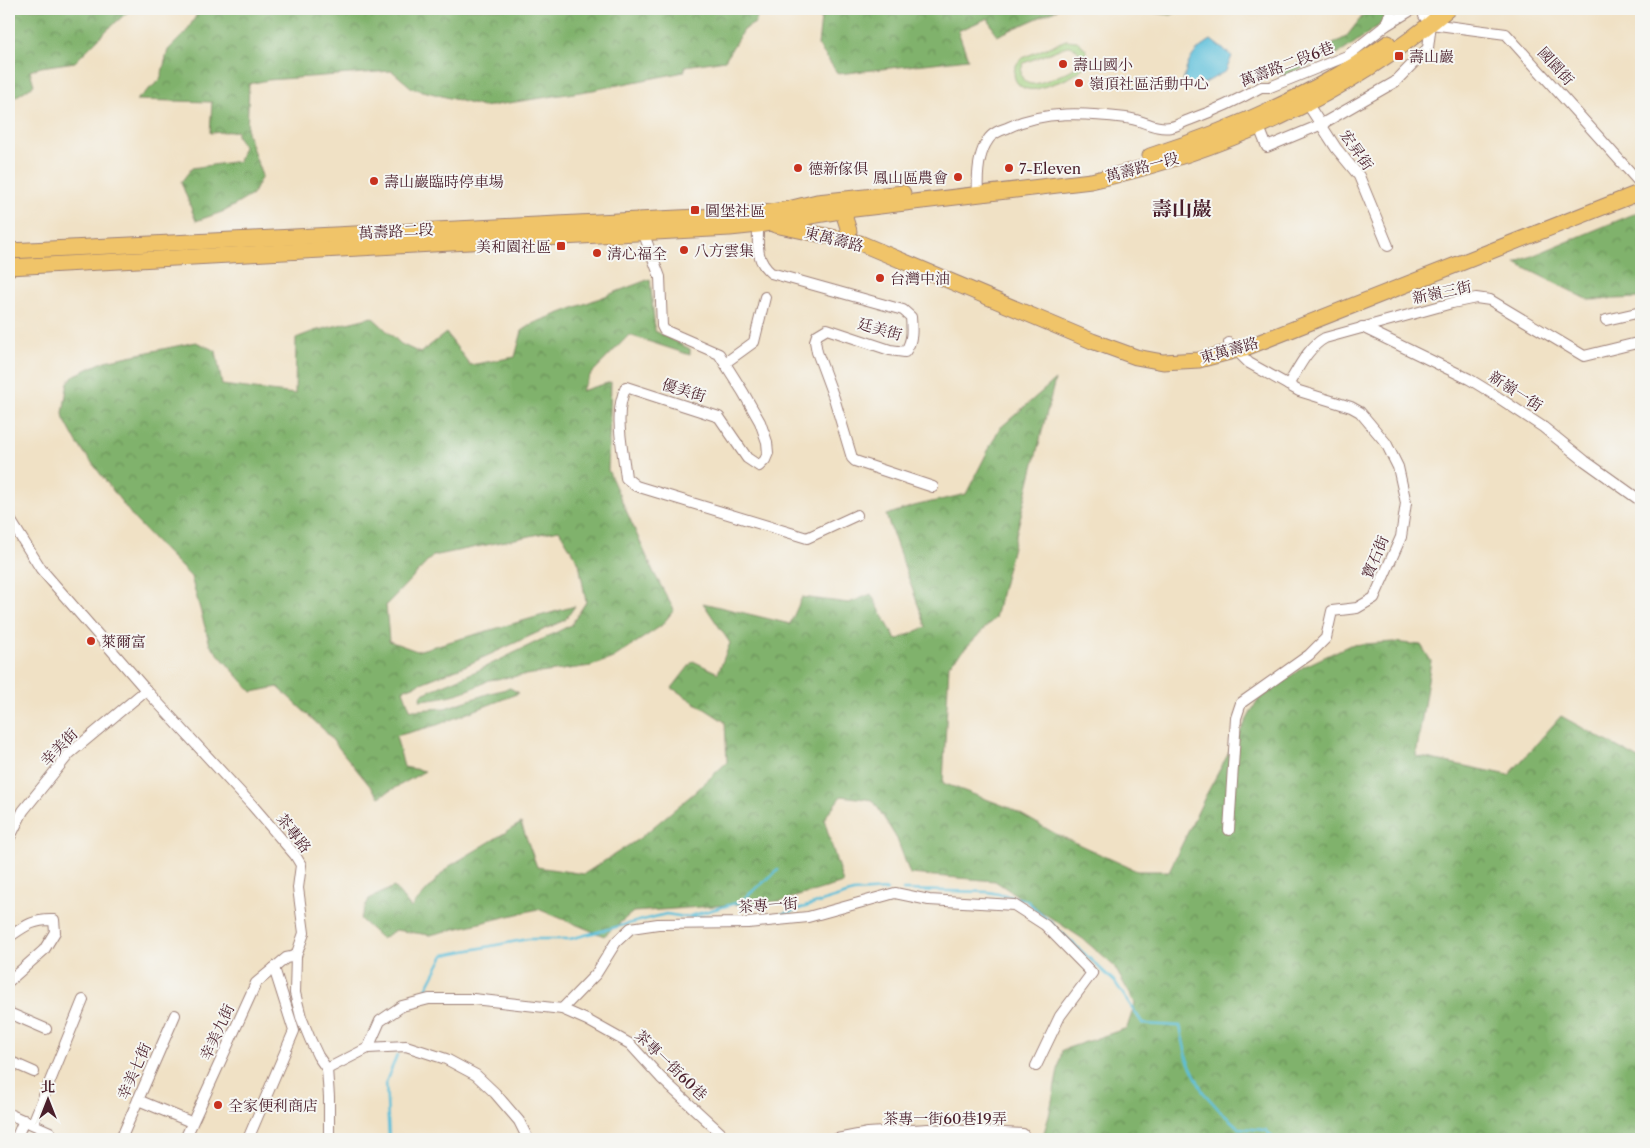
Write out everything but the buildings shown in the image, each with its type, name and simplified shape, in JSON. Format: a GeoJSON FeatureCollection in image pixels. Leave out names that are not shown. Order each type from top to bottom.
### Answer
{"type":"FeatureCollection","features":[{"type":"Feature","properties":{"kind":"main road","name":"萬壽路一段"},"geometry":{"type":"LineString","coordinates":[[790,214],[846,210],[978,190],[1129,162],[1256,116],[1341,73],[1374,52],[1425,14],[1448,9]]}},
{"type":"Feature","properties":{"kind":"main road","name":"萬壽路一段"},"geometry":{"type":"LineString","coordinates":[[790,214],[817,202],[1091,181],[1175,159],[1259,127],[1347,82],[1425,14]]}},
{"type":"Feature","properties":{"kind":"main road","name":"東萬壽路"},"geometry":{"type":"LineString","coordinates":[[762,221],[860,244],[1092,341],[1136,357],[1163,362],[1198,360],[1641,186]]}},
{"type":"Feature","properties":{"kind":"main road"},"geometry":{"type":"LineString","coordinates":[[846,210],[844,215],[848,231]]}},
{"type":"Feature","properties":{"kind":"main road","name":"東萬壽路"},"geometry":{"type":"LineString","coordinates":[[790,214],[848,231],[1105,337],[1136,347],[1155,351],[1175,352],[1232,347]]}},
{"type":"Feature","properties":{"kind":"main road","name":"萬壽路二段"},"geometry":{"type":"LineString","coordinates":[[9,267],[643,232],[762,221],[790,214]]}},
{"type":"Feature","properties":{"kind":"main road","name":"萬壽路二段"},"geometry":{"type":"LineString","coordinates":[[9,251],[762,221]]}},
{"type":"Feature","properties":{"kind":"street"},"geometry":{"type":"LineString","coordinates":[[1385,26],[1392,9]]}},
{"type":"Feature","properties":{"kind":"street"},"geometry":{"type":"LineString","coordinates":[[1259,127],[1267,146],[1320,125],[1395,82],[1428,48],[1425,14]]}},
{"type":"Feature","properties":{"kind":"street","name":"萬壽路二段6巷"},"geometry":{"type":"LineString","coordinates":[[978,190],[981,161],[988,139],[1014,124],[1061,114],[1128,118],[1159,127],[1171,127],[1203,115],[1261,87],[1270,87],[1330,64],[1347,56],[1385,26],[1425,14]]}},
{"type":"Feature","properties":{"kind":"street","name":"國園街"},"geometry":{"type":"LineString","coordinates":[[1425,14],[1506,34],[1641,186]]}},
{"type":"Feature","properties":{"kind":"street","name":"宏昇街"},"geometry":{"type":"LineString","coordinates":[[1307,103],[1320,125],[1359,176],[1388,246]]}},
{"type":"Feature","properties":{"kind":"street","name":"廷美街"},"geometry":{"type":"LineString","coordinates":[[762,221],[758,252],[765,268],[771,273],[903,310],[911,317],[913,332],[910,346],[905,352],[890,350],[826,329],[817,335],[815,342],[816,352],[834,398],[852,458],[855,461],[933,488]]}},
{"type":"Feature","properties":{"kind":"street","name":"優美街"},"geometry":{"type":"LineString","coordinates":[[643,232],[660,277],[662,326],[664,330],[719,354],[744,392],[760,422],[767,442],[768,453],[766,460],[759,466],[748,458],[720,417],[626,387],[621,397],[620,406],[626,478],[636,486],[807,538],[857,515]]}},
{"type":"Feature","properties":{"kind":"street"},"geometry":{"type":"LineString","coordinates":[[725,363],[754,342],[765,297]]}},
{"type":"Feature","properties":{"kind":"street","name":"新嶺三街"},"geometry":{"type":"LineString","coordinates":[[1288,385],[1317,342],[1325,338],[1452,302],[1476,298],[1490,300],[1584,356],[1641,342]]}},
{"type":"Feature","properties":{"kind":"street"},"geometry":{"type":"LineString","coordinates":[[1606,320],[1641,312]]}},
{"type":"Feature","properties":{"kind":"street","name":"新嶺一街"},"geometry":{"type":"LineString","coordinates":[[1362,328],[1469,379],[1487,390],[1543,427],[1585,461],[1641,501]]}},
{"type":"Feature","properties":{"kind":"street","name":"寶石街"},"geometry":{"type":"LineString","coordinates":[[1229,830],[1236,718],[1241,703],[1309,655],[1326,638],[1332,611],[1357,608],[1374,598],[1400,536],[1406,503],[1398,467],[1386,443],[1360,412],[1351,407],[1306,394],[1288,385],[1249,363],[1232,347]]}},
{"type":"Feature","properties":{"kind":"street","name":"茶專路"},"geometry":{"type":"LineString","coordinates":[[9,518],[41,569],[146,690],[295,855],[301,865],[298,888],[304,933],[296,956],[295,993],[310,1039],[327,1069]]}},
{"type":"Feature","properties":{"kind":"street","name":"幸美街"},"geometry":{"type":"LineString","coordinates":[[9,839],[24,810],[69,754],[146,690]]}},
{"type":"Feature","properties":{"kind":"street","name":"茶專一街"},"geometry":{"type":"LineString","coordinates":[[562,1009],[596,974],[616,942],[631,928],[658,924],[748,923],[808,918],[895,893],[930,900],[1014,905],[1045,925],[1092,973],[1060,1016],[1036,1066]]}},
{"type":"Feature","properties":{"kind":"street"},"geometry":{"type":"LineString","coordinates":[[9,937],[31,922],[44,919],[54,920],[55,932],[44,950],[9,981]]}},
{"type":"Feature","properties":{"kind":"street","name":"幸美九街"},"geometry":{"type":"LineString","coordinates":[[185,1139],[191,1122],[256,983],[286,958],[296,956]]}},
{"type":"Feature","properties":{"kind":"street"},"geometry":{"type":"LineString","coordinates":[[248,1139],[294,1031],[274,968]]}},
{"type":"Feature","properties":{"kind":"street"},"geometry":{"type":"LineString","coordinates":[[368,1048],[380,1021],[402,1006],[428,999],[473,999],[562,1009]]}},
{"type":"Feature","properties":{"kind":"street"},"geometry":{"type":"LineString","coordinates":[[16,1139],[29,1122],[82,1000]]}},
{"type":"Feature","properties":{"kind":"street","name":"茶專一街60巷"},"geometry":{"type":"LineString","coordinates":[[562,1009],[588,1020],[630,1044],[661,1078],[727,1139]]}},
{"type":"Feature","properties":{"kind":"street"},"geometry":{"type":"LineString","coordinates":[[9,1013],[46,1029]]}},
{"type":"Feature","properties":{"kind":"street","name":"幸美七街"},"geometry":{"type":"LineString","coordinates":[[121,1139],[176,1014]]}},
{"type":"Feature","properties":{"kind":"street"},"geometry":{"type":"LineString","coordinates":[[328,1139],[329,1097],[327,1069],[368,1048],[406,1046],[446,1059],[476,1075],[519,1121],[528,1139]]}},
{"type":"Feature","properties":{"kind":"street"},"geometry":{"type":"LineString","coordinates":[[9,1061],[34,1072]]}},
{"type":"Feature","properties":{"kind":"street"},"geometry":{"type":"LineString","coordinates":[[138,1100],[191,1122]]}},
{"type":"Feature","properties":{"kind":"street"},"geometry":{"type":"LineString","coordinates":[[9,1114],[50,1132],[47,1139]]}},
{"type":"Feature","properties":{"kind":"street","name":"茶專一街60巷19弄"},"geometry":{"type":"LineString","coordinates":[[837,1139],[868,1133],[928,1129],[1023,1134]]}},
{"type":"Feature","properties":{"kind":"green space"},"geometry":{"type":"Polygon","coordinates":[[[9,9],[131,9],[75,62],[41,67],[30,71],[34,85],[9,101],[9,9]]]}},
{"type":"Feature","properties":{"kind":"green space"},"geometry":{"type":"Polygon","coordinates":[[[198,9],[760,9],[755,23],[743,30],[725,60],[686,66],[684,72],[593,90],[483,107],[412,88],[392,71],[268,80],[249,84],[247,132],[262,176],[252,195],[225,211],[196,221],[181,182],[192,168],[239,161],[244,146],[237,136],[237,131],[210,133],[212,102],[136,100],[160,80],[168,50],[186,32],[198,9]]]}},
{"type":"Feature","properties":{"kind":"green space"},"geometry":{"type":"Polygon","coordinates":[[[822,9],[1058,9],[997,36],[988,18],[958,31],[968,59],[838,74],[818,45],[822,9]]]}},
{"type":"Feature","properties":{"kind":"green space"},"geometry":{"type":"Polygon","coordinates":[[[1129,9],[1183,9],[1171,15],[1129,9]]]}},
{"type":"Feature","properties":{"kind":"green space"},"geometry":{"type":"Polygon","coordinates":[[[1368,9],[1402,9],[1343,51],[1282,77],[1286,70],[1346,37],[1368,9]]]}},
{"type":"Feature","properties":{"kind":"green space"},"geometry":{"type":"Polygon","coordinates":[[[1066,40],[1077,41],[1086,49],[1087,58],[1079,72],[1063,80],[1037,89],[1030,89],[1019,85],[1014,75],[1017,64],[1022,58],[1066,40]],[[1067,46],[1024,63],[1021,70],[1023,79],[1028,83],[1035,84],[1054,78],[1072,69],[1080,61],[1080,57],[1077,50],[1067,46]]]}},
{"type":"Feature","properties":{"kind":"green space"},"geometry":{"type":"Polygon","coordinates":[[[1641,211],[1641,298],[1589,300],[1515,263],[1641,211]]]}},
{"type":"Feature","properties":{"kind":"green space"},"geometry":{"type":"Polygon","coordinates":[[[650,279],[655,331],[690,349],[690,355],[629,335],[591,374],[581,391],[611,382],[608,470],[654,573],[674,610],[661,626],[613,658],[591,666],[489,680],[456,694],[420,700],[422,694],[479,670],[571,625],[586,602],[579,563],[559,530],[433,556],[386,605],[389,641],[417,651],[575,606],[565,620],[467,665],[403,690],[410,709],[415,710],[445,708],[510,688],[519,693],[437,725],[396,736],[404,767],[425,771],[379,797],[325,731],[278,687],[252,692],[210,645],[191,577],[136,521],[77,443],[64,419],[63,413],[68,382],[75,375],[105,361],[196,342],[216,351],[222,385],[295,394],[296,338],[314,331],[372,317],[401,344],[420,353],[446,333],[470,365],[515,357],[522,331],[534,323],[650,279]]]}},
{"type":"Feature","properties":{"kind":"green space"},"geometry":{"type":"Polygon","coordinates":[[[1055,380],[995,618],[949,665],[943,783],[1010,808],[1056,834],[1137,871],[1169,871],[1206,795],[1257,701],[1303,667],[1350,645],[1393,642],[1421,645],[1431,661],[1416,756],[1509,775],[1561,716],[1641,760],[1641,1139],[1042,1139],[1049,1116],[1062,1050],[1127,1028],[1135,1003],[1114,966],[1083,939],[995,881],[910,874],[897,839],[873,800],[841,796],[824,819],[843,883],[781,901],[633,912],[604,936],[538,909],[430,935],[395,930],[382,939],[360,919],[369,899],[394,887],[411,908],[448,867],[521,823],[537,867],[584,874],[640,838],[694,793],[727,762],[725,722],[672,688],[693,661],[718,673],[730,643],[703,603],[790,624],[802,597],[849,603],[871,594],[896,640],[926,627],[886,515],[914,506],[966,494],[999,429],[1055,380]]]}},
{"type":"Feature","properties":{"kind":"water"},"geometry":{"type":"Polygon","coordinates":[[[1211,40],[1232,56],[1226,71],[1205,83],[1188,88],[1183,81],[1189,62],[1200,48],[1211,40]]]}},
{"type":"Feature","properties":{"kind":"waterway"},"geometry":{"type":"LineString","coordinates":[[690,916],[740,902],[778,870]]}},
{"type":"Feature","properties":{"kind":"waterway"},"geometry":{"type":"LineString","coordinates":[[776,916],[853,892],[887,890]]}},
{"type":"Feature","properties":{"kind":"waterway"},"geometry":{"type":"LineString","coordinates":[[903,890],[989,892],[1026,900],[1115,982],[1143,1024],[1180,1026],[1187,1059],[1203,1092],[1221,1112],[1239,1128],[1266,1130],[1274,1139]]}},
{"type":"Feature","properties":{"kind":"waterway"},"geometry":{"type":"LineString","coordinates":[[425,991],[444,955],[528,939],[570,939],[666,914],[685,917]]}},
{"type":"Feature","properties":{"kind":"waterway"},"geometry":{"type":"LineString","coordinates":[[686,917],[761,917]]}},
{"type":"Feature","properties":{"kind":"waterway"},"geometry":{"type":"LineString","coordinates":[[389,1139],[386,1082],[397,1055]]}},
{"type":"Feature","properties":{"kind":"place","name":"壽山巖"},"geometry":{"type":"Point","coordinates":[1399,56]}},
{"type":"Feature","properties":{"kind":"place","name":"壽山國小"},"geometry":{"type":"Point","coordinates":[1063,64]}},
{"type":"Feature","properties":{"kind":"place","name":"嶺頂社區活動中心"},"geometry":{"type":"Point","coordinates":[1079,83]}},
{"type":"Feature","properties":{"kind":"place","name":"德新傢俱"},"geometry":{"type":"Point","coordinates":[798,168]}},
{"type":"Feature","properties":{"kind":"place","name":"7-Eleven"},"geometry":{"type":"Point","coordinates":[1009,168]}},
{"type":"Feature","properties":{"kind":"place","name":"鳳山區農會"},"geometry":{"type":"Point","coordinates":[958,177]}},
{"type":"Feature","properties":{"kind":"place","name":"壽山巖臨時停車場"},"geometry":{"type":"Point","coordinates":[374,181]}},
{"type":"Feature","properties":{"kind":"place","name":"圓堡社區"},"geometry":{"type":"Point","coordinates":[695,210]}},
{"type":"Feature","properties":{"kind":"place","name":"美和園社區"},"geometry":{"type":"Point","coordinates":[561,246]}},
{"type":"Feature","properties":{"kind":"place","name":"八方雲集"},"geometry":{"type":"Point","coordinates":[684,250]}},
{"type":"Feature","properties":{"kind":"place","name":"清心福全"},"geometry":{"type":"Point","coordinates":[597,253]}},
{"type":"Feature","properties":{"kind":"place","name":"台灣中油"},"geometry":{"type":"Point","coordinates":[880,278]}},
{"type":"Feature","properties":{"kind":"place","name":"萊爾富"},"geometry":{"type":"Point","coordinates":[91,641]}},
{"type":"Feature","properties":{"kind":"place","name":"全家便利商店"},"geometry":{"type":"Point","coordinates":[218,1105]}},
{"type":"Feature","properties":{"kind":"district","name":"壽山巖"},"geometry":{"type":"Point","coordinates":[1182,209]}}]}
